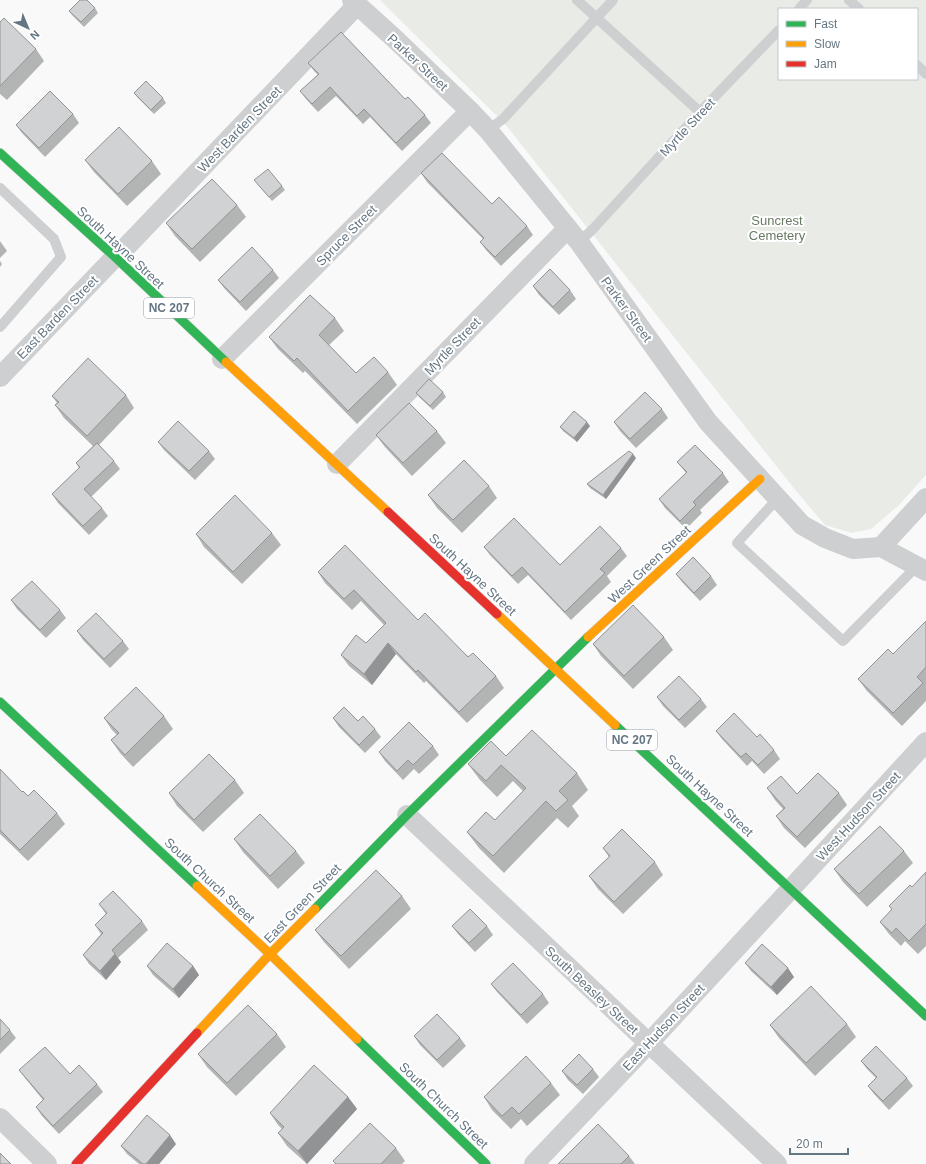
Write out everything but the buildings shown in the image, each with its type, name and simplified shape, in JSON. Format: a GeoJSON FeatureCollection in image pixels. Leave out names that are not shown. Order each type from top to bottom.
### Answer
{"type":"FeatureCollection","features":[{"type":"Feature","properties":{"kind":"street","name":"Parker Street"},"geometry":{"type":"LineString","coordinates":[[357,2],[488,130],[573,235],[708,422],[802,525],[825,538],[852,548],[881,547],[922,568]]}},
{"type":"Feature","properties":{"kind":"street","name":"West Barden Street"},"geometry":{"type":"LineString","coordinates":[[115,257],[357,2]]}},
{"type":"Feature","properties":{"kind":"street","name":"Spruce Street"},"geometry":{"type":"LineString","coordinates":[[222,358],[470,111]]}},
{"type":"Feature","properties":{"kind":"street","name":"South Hayne Street"},"geometry":{"type":"LineString","coordinates":[[0,153],[115,257],[267,401],[337,464],[926,1016]]}},
{"type":"Feature","properties":{"kind":"street","name":"Myrtle Street"},"geometry":{"type":"LineString","coordinates":[[337,464],[573,235]]}},
{"type":"Feature","properties":{"kind":"street","name":"East Barden Street"},"geometry":{"type":"LineString","coordinates":[[0,377],[115,257]]}},
{"type":"Feature","properties":{"kind":"street","name":"West Green Street"},"geometry":{"type":"LineString","coordinates":[[555,669],[760,479]]}},
{"type":"Feature","properties":{"kind":"street"},"geometry":{"type":"LineString","coordinates":[[881,547],[926,498]]}},
{"type":"Feature","properties":{"kind":"street","name":"East Green Street"},"geometry":{"type":"LineString","coordinates":[[76,1164],[270,954],[407,815],[534,692],[555,669]]}},
{"type":"Feature","properties":{"kind":"street","name":"South Church Street"},"geometry":{"type":"LineString","coordinates":[[0,702],[270,954],[486,1164]]}},
{"type":"Feature","properties":{"kind":"street","name":"West Hudson Street"},"geometry":{"type":"LineString","coordinates":[[791,889],[926,742]]}},
{"type":"Feature","properties":{"kind":"street","name":"South Beasley Street"},"geometry":{"type":"LineString","coordinates":[[407,815],[777,1164]]}},
{"type":"Feature","properties":{"kind":"street","name":"East Hudson Street"},"geometry":{"type":"LineString","coordinates":[[534,1164],[649,1043],[791,889]]}},
{"type":"Feature","properties":{"kind":"street"},"geometry":{"type":"LineString","coordinates":[[0,1118],[47,1164]]}},
{"type":"Feature","properties":{"kind":"lane"},"geometry":{"type":"LineString","coordinates":[[577,0],[700,112]]}},
{"type":"Feature","properties":{"kind":"lane"},"geometry":{"type":"LineString","coordinates":[[488,130],[503,119],[613,0]]}},
{"type":"Feature","properties":{"kind":"lane"},"geometry":{"type":"LineString","coordinates":[[800,8],[807,0]]}},
{"type":"Feature","properties":{"kind":"lane"},"geometry":{"type":"LineString","coordinates":[[849,0],[858,8]]}},
{"type":"Feature","properties":{"kind":"lane","name":"Myrtle Street"},"geometry":{"type":"LineString","coordinates":[[573,235],[593,229],[700,112],[778,31]]}},
{"type":"Feature","properties":{"kind":"lane"},"geometry":{"type":"LineString","coordinates":[[918,66],[926,74]]}},
{"type":"Feature","properties":{"kind":"lane"},"geometry":{"type":"LineString","coordinates":[[0,188],[54,239],[62,257],[0,326]]}},
{"type":"Feature","properties":{"kind":"lane"},"geometry":{"type":"LineString","coordinates":[[778,498],[737,543],[843,641],[922,568]]}},
{"type":"Feature","properties":{"kind":"green space","name":"Suncrest Cemetery"},"geometry":{"type":"Polygon","coordinates":[[[380,0],[926,0],[926,475],[899,505],[871,529],[852,533],[825,525],[797,492],[505,124],[380,0]]]}},
{"type":"Feature","properties":{"kind":"traffic: fast"},"geometry":{"type":"LineString","coordinates":[[0,153],[115,257],[226,362]]}},
{"type":"Feature","properties":{"kind":"traffic: fast"},"geometry":{"type":"LineString","coordinates":[[315,909],[407,815],[588,637]]}},
{"type":"Feature","properties":{"kind":"traffic: fast"},"geometry":{"type":"LineString","coordinates":[[0,702],[197,886]]}},
{"type":"Feature","properties":{"kind":"traffic: fast"},"geometry":{"type":"LineString","coordinates":[[615,725],[926,1016]]}},
{"type":"Feature","properties":{"kind":"traffic: fast"},"geometry":{"type":"LineString","coordinates":[[357,1039],[486,1164]]}},
{"type":"Feature","properties":{"kind":"traffic: slow"},"geometry":{"type":"LineString","coordinates":[[226,362],[388,512]]}},
{"type":"Feature","properties":{"kind":"traffic: slow"},"geometry":{"type":"LineString","coordinates":[[588,637],[760,479]]}},
{"type":"Feature","properties":{"kind":"traffic: slow"},"geometry":{"type":"LineString","coordinates":[[497,614],[615,725]]}},
{"type":"Feature","properties":{"kind":"traffic: slow"},"geometry":{"type":"LineString","coordinates":[[197,886],[270,954],[357,1039]]}},
{"type":"Feature","properties":{"kind":"traffic: slow"},"geometry":{"type":"LineString","coordinates":[[197,1033],[270,954],[315,909]]}},
{"type":"Feature","properties":{"kind":"traffic: jam"},"geometry":{"type":"LineString","coordinates":[[388,512],[497,614]]}},
{"type":"Feature","properties":{"kind":"traffic: jam"},"geometry":{"type":"LineString","coordinates":[[76,1164],[197,1033]]}}]}
